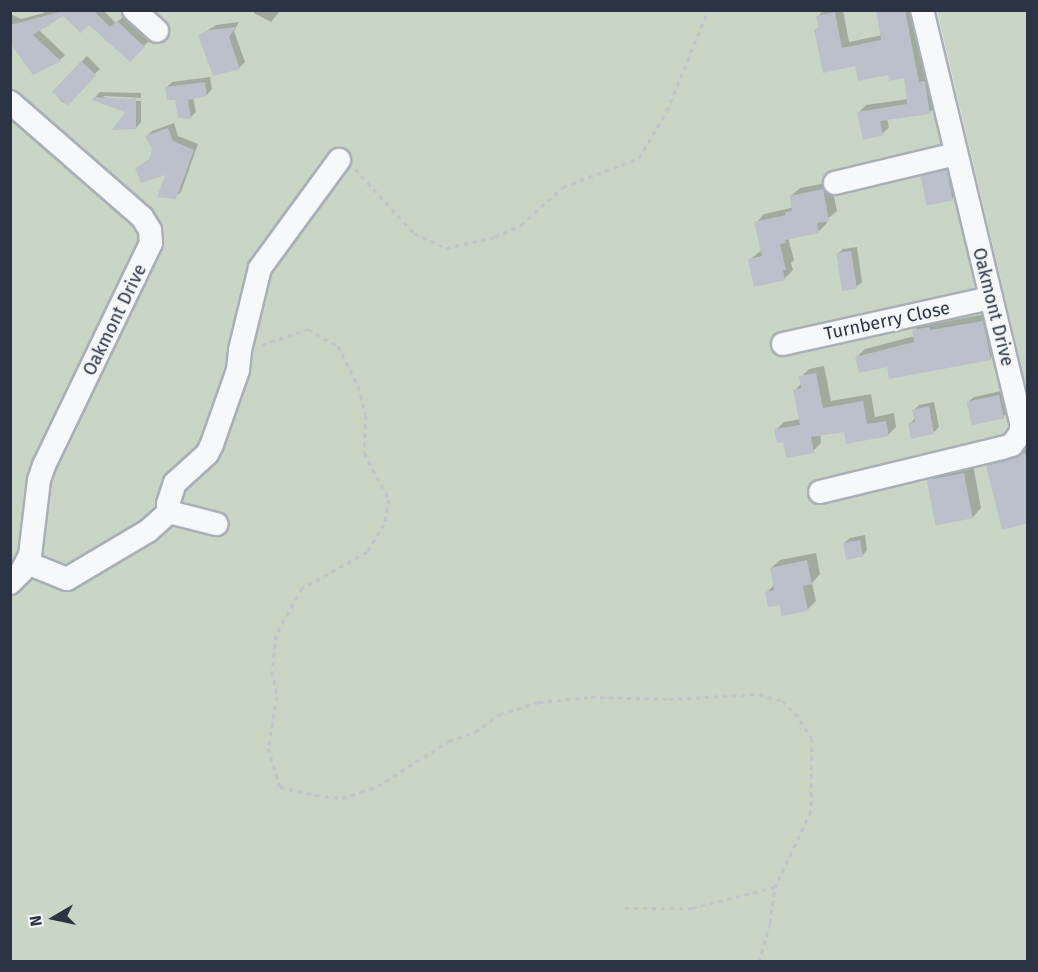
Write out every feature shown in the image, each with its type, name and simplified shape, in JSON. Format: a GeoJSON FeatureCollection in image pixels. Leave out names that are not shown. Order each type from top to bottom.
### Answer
{"type":"FeatureCollection","features":[{"type":"Feature","properties":{"kind":"street"},"geometry":{"type":"LineString","coordinates":[[134,10],[157,31]]}},
{"type":"Feature","properties":{"kind":"street","name":"Oakmont Drive"},"geometry":{"type":"LineString","coordinates":[[820,492],[1002,448],[1015,442],[1021,432],[1021,422],[922,10]]}},
{"type":"Feature","properties":{"kind":"street","name":"Oakmont Drive"},"geometry":{"type":"LineString","coordinates":[[10,102],[142,217],[150,235],[147,253],[41,472],[32,547],[27,563],[10,583]]}},
{"type":"Feature","properties":{"kind":"street"},"geometry":{"type":"LineString","coordinates":[[835,183],[956,154]]}},
{"type":"Feature","properties":{"kind":"street"},"geometry":{"type":"LineString","coordinates":[[169,512],[168,504],[175,483],[207,454],[212,444],[238,370],[240,350],[260,268],[339,160]]}},
{"type":"Feature","properties":{"kind":"street","name":"Turnberry Close"},"geometry":{"type":"LineString","coordinates":[[783,344],[991,298]]}},
{"type":"Feature","properties":{"kind":"street"},"geometry":{"type":"LineString","coordinates":[[27,563],[67,579],[148,531],[169,512]]}},
{"type":"Feature","properties":{"kind":"street"},"geometry":{"type":"LineString","coordinates":[[169,512],[216,524]]}},
{"type":"Feature","properties":{"kind":"path"},"geometry":{"type":"LineString","coordinates":[[339,160],[355,168],[381,200],[414,233],[446,248],[495,237],[521,225],[563,187],[639,158],[667,111],[708,10]]}},
{"type":"Feature","properties":{"kind":"path"},"geometry":{"type":"LineString","coordinates":[[261,345],[308,329],[338,346],[358,386],[366,415],[364,453],[389,499],[384,524],[368,552],[302,588],[276,635],[272,671],[277,696],[268,748],[279,786],[316,795],[342,798],[361,792],[378,786],[449,741],[475,732],[500,714],[540,702],[591,697],[669,699],[759,694],[782,701],[795,713],[812,738],[810,811],[775,887],[770,923],[759,962]]}},
{"type":"Feature","properties":{"kind":"path"},"geometry":{"type":"LineString","coordinates":[[625,908],[692,908],[775,887]]}},
{"type":"Feature","properties":{"kind":"green space"},"geometry":{"type":"Polygon","coordinates":[[[10,11],[935,11],[1027,395],[1027,961],[11,961],[10,11]]]}},
{"type":"Feature","properties":{"kind":"green space"},"geometry":{"type":"Polygon","coordinates":[[[937,11],[1027,11],[1027,390],[937,11]]]}},
{"type":"Feature","properties":{"kind":"building"},"geometry":{"type":"Polygon","coordinates":[[[57,10],[93,10],[110,27],[117,21],[145,47],[130,62],[89,25],[81,33],[63,16],[33,35],[61,61],[33,75],[10,43],[10,25],[59,12],[57,10]]]}},
{"type":"Feature","properties":{"kind":"building"},"geometry":{"type":"Polygon","coordinates":[[[876,10],[905,10],[919,82],[925,81],[930,114],[880,121],[883,135],[863,140],[857,112],[907,104],[904,78],[889,81],[888,75],[858,81],[855,66],[823,73],[814,30],[819,28],[816,16],[835,12],[842,48],[881,40],[876,10]]]}},
{"type":"Feature","properties":{"kind":"building"},"geometry":{"type":"Polygon","coordinates":[[[236,27],[229,37],[240,69],[213,76],[198,35],[209,30],[236,27]]]}},
{"type":"Feature","properties":{"kind":"building"},"geometry":{"type":"Polygon","coordinates":[[[81,61],[96,75],[68,106],[52,92],[81,61]]]}},
{"type":"Feature","properties":{"kind":"building"},"geometry":{"type":"Polygon","coordinates":[[[205,82],[207,96],[188,100],[191,119],[178,118],[175,100],[167,100],[165,87],[205,82]]]}},
{"type":"Feature","properties":{"kind":"building"},"geometry":{"type":"Polygon","coordinates":[[[136,96],[136,129],[112,130],[125,112],[92,100],[93,97],[134,99],[136,96]]]}},
{"type":"Feature","properties":{"kind":"building"},"geometry":{"type":"Polygon","coordinates":[[[168,128],[173,141],[194,150],[176,199],[157,197],[165,175],[141,183],[135,168],[149,160],[152,149],[145,136],[168,128]]]}},
{"type":"Feature","properties":{"kind":"building"},"geometry":{"type":"Polygon","coordinates":[[[947,170],[953,200],[926,206],[920,175],[947,170]]]}},
{"type":"Feature","properties":{"kind":"building"},"geometry":{"type":"Polygon","coordinates":[[[823,189],[829,221],[817,223],[819,233],[785,240],[786,243],[780,244],[786,270],[783,270],[785,280],[754,287],[748,259],[762,256],[754,222],[785,215],[785,212],[792,211],[790,196],[823,189]]]}},
{"type":"Feature","properties":{"kind":"building"},"geometry":{"type":"Polygon","coordinates":[[[851,251],[857,289],[842,291],[836,253],[851,251]]]}},
{"type":"Feature","properties":{"kind":"building"},"geometry":{"type":"Polygon","coordinates":[[[983,321],[991,360],[889,379],[887,367],[859,373],[855,357],[914,342],[912,330],[929,327],[930,330],[983,321]]]}},
{"type":"Feature","properties":{"kind":"building"},"geometry":{"type":"Polygon","coordinates":[[[816,373],[823,408],[863,401],[867,424],[886,421],[889,436],[846,444],[844,432],[811,437],[814,453],[786,458],[783,442],[777,443],[774,429],[800,425],[793,390],[801,388],[799,376],[816,373]]]}},
{"type":"Feature","properties":{"kind":"building"},"geometry":{"type":"Polygon","coordinates":[[[999,395],[1004,418],[972,425],[967,402],[999,395]]]}},
{"type":"Feature","properties":{"kind":"building"},"geometry":{"type":"Polygon","coordinates":[[[929,406],[934,434],[911,439],[908,423],[915,422],[912,410],[929,406]]]}},
{"type":"Feature","properties":{"kind":"building"},"geometry":{"type":"Polygon","coordinates":[[[1024,452],[1028,459],[1028,523],[1002,530],[986,466],[1016,458],[1024,452]]]}},
{"type":"Feature","properties":{"kind":"building"},"geometry":{"type":"Polygon","coordinates":[[[964,473],[973,518],[935,525],[927,480],[964,473]]]}},
{"type":"Feature","properties":{"kind":"building"},"geometry":{"type":"Polygon","coordinates":[[[860,540],[863,557],[846,560],[843,543],[860,540]]]}},
{"type":"Feature","properties":{"kind":"building"},"geometry":{"type":"Polygon","coordinates":[[[807,560],[812,584],[803,586],[808,611],[781,616],[780,605],[768,607],[765,592],[774,590],[770,568],[807,560]]]}}]}
